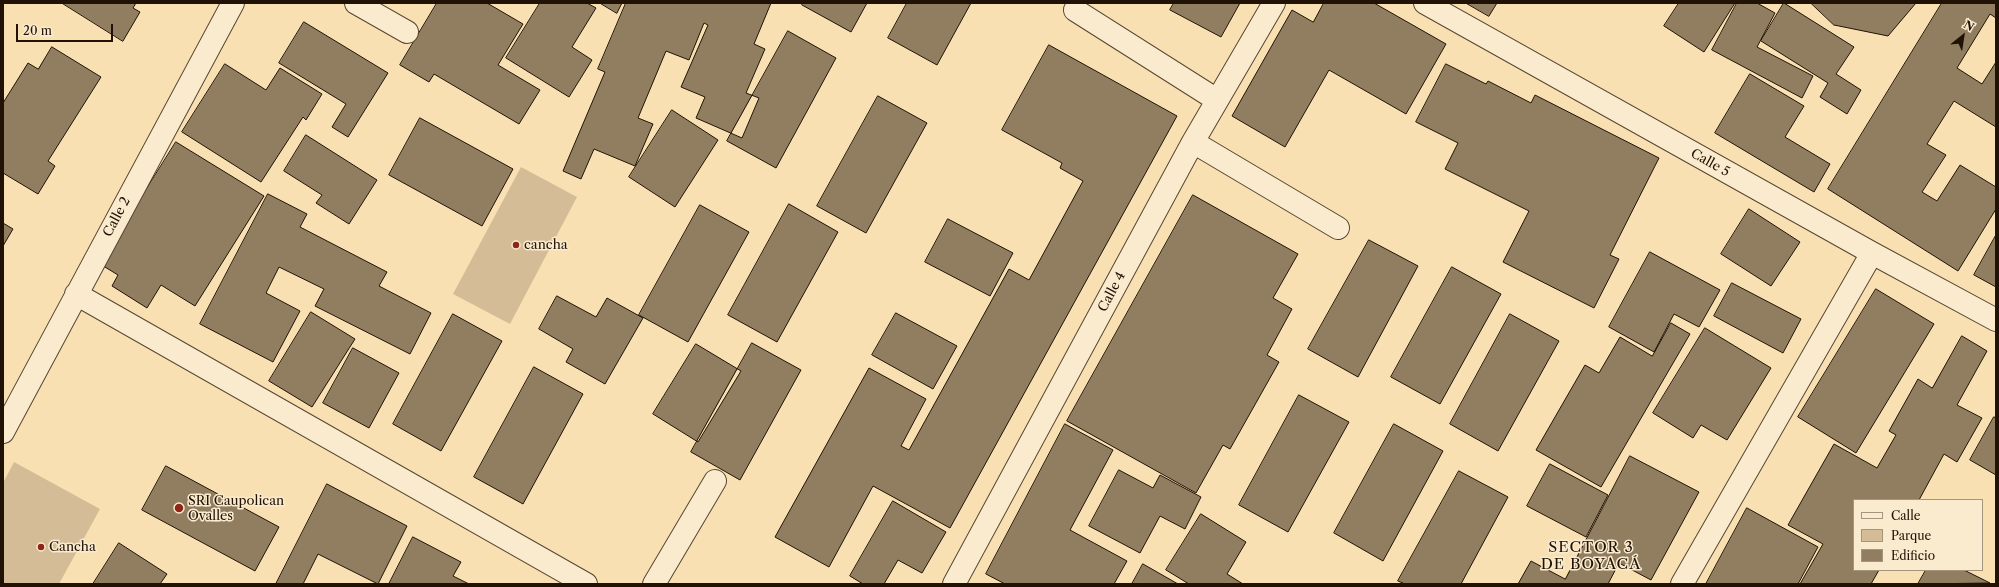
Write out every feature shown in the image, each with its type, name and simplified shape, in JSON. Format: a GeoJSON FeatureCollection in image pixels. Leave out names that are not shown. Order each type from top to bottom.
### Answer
{"type":"FeatureCollection","features":[{"type":"Feature","properties":{"kind":"street","name":"Calle 2"},"geometry":{"type":"LineString","coordinates":[[3,432],[233,3]]}},
{"type":"Feature","properties":{"kind":"street"},"geometry":{"type":"LineString","coordinates":[[356,3],[407,32]]}},
{"type":"Feature","properties":{"kind":"street","name":"Calle 4"},"geometry":{"type":"LineString","coordinates":[[962,581],[1194,142],[1274,3]]}},
{"type":"Feature","properties":{"kind":"street","name":"Calle 5"},"geometry":{"type":"LineString","coordinates":[[1425,3],[1872,254],[1996,320]]}},
{"type":"Feature","properties":{"kind":"street"},"geometry":{"type":"LineString","coordinates":[[1075,10],[1217,100]]}},
{"type":"Feature","properties":{"kind":"street"},"geometry":{"type":"LineString","coordinates":[[1194,142],[1338,228]]}},
{"type":"Feature","properties":{"kind":"street"},"geometry":{"type":"LineString","coordinates":[[1682,584],[1872,254]]}},
{"type":"Feature","properties":{"kind":"street"},"geometry":{"type":"LineString","coordinates":[[76,294],[579,582]]}},
{"type":"Feature","properties":{"kind":"street"},"geometry":{"type":"LineString","coordinates":[[654,584],[715,481]]}},
{"type":"Feature","properties":{"kind":"green space","name":"cancha"},"geometry":{"type":"Polygon","coordinates":[[[521,167],[577,197],[510,324],[453,294],[521,167]]]}},
{"type":"Feature","properties":{"kind":"green space","name":"Cancha"},"geometry":{"type":"Polygon","coordinates":[[[14,462],[100,509],[59,584],[3,584],[3,483],[14,462]]]}},
{"type":"Feature","properties":{"kind":"building"},"geometry":{"type":"Polygon","coordinates":[[[62,3],[136,3],[133,8],[140,12],[123,41],[62,3]]]}},
{"type":"Feature","properties":{"kind":"building"},"geometry":{"type":"Polygon","coordinates":[[[437,3],[487,3],[523,24],[498,65],[540,90],[519,124],[434,74],[429,82],[400,65],[437,3]]]}},
{"type":"Feature","properties":{"kind":"building"},"geometry":{"type":"Polygon","coordinates":[[[540,3],[587,3],[596,8],[572,47],[592,60],[569,97],[506,58],[540,3]]]}},
{"type":"Feature","properties":{"kind":"building"},"geometry":{"type":"Polygon","coordinates":[[[600,3],[622,3],[617,13],[600,3]]]}},
{"type":"Feature","properties":{"kind":"building"},"geometry":{"type":"Polygon","coordinates":[[[626,3],[771,3],[754,44],[765,49],[746,93],[759,98],[742,138],[696,118],[705,97],[681,87],[708,25],[704,23],[689,60],[666,51],[638,118],[653,124],[635,166],[594,149],[581,179],[563,171],[605,72],[598,69],[626,3]]]}},
{"type":"Feature","properties":{"kind":"building"},"geometry":{"type":"Polygon","coordinates":[[[803,3],[867,3],[851,32],[802,5],[803,3]]]}},
{"type":"Feature","properties":{"kind":"building"},"geometry":{"type":"Polygon","coordinates":[[[907,3],[971,3],[937,65],[888,38],[907,3]]]}},
{"type":"Feature","properties":{"kind":"building"},"geometry":{"type":"Polygon","coordinates":[[[1174,3],[1240,3],[1221,37],[1170,10],[1174,3]]]}},
{"type":"Feature","properties":{"kind":"building"},"geometry":{"type":"Polygon","coordinates":[[[1324,3],[1374,3],[1446,44],[1406,114],[1329,70],[1285,147],[1232,116],[1292,10],[1313,22],[1324,3]]]}},
{"type":"Feature","properties":{"kind":"building"},"geometry":{"type":"Polygon","coordinates":[[[1466,3],[1497,3],[1489,16],[1466,3]]]}},
{"type":"Feature","properties":{"kind":"building"},"geometry":{"type":"Polygon","coordinates":[[[1679,3],[1735,3],[1704,52],[1664,26],[1679,3]]]}},
{"type":"Feature","properties":{"kind":"building"},"geometry":{"type":"Polygon","coordinates":[[[1737,3],[1757,3],[1775,13],[1757,47],[1813,76],[1802,98],[1712,50],[1737,3]]]}},
{"type":"Feature","properties":{"kind":"building"},"geometry":{"type":"Polygon","coordinates":[[[1784,3],[1854,47],[1836,74],[1861,90],[1847,114],[1820,97],[1828,83],[1761,41],[1784,3]]]}},
{"type":"Feature","properties":{"kind":"building"},"geometry":{"type":"Polygon","coordinates":[[[1811,3],[1916,3],[1888,36],[1834,25],[1811,3]]]}},
{"type":"Feature","properties":{"kind":"building"},"geometry":{"type":"Polygon","coordinates":[[[1942,3],[1996,3],[1996,18],[1990,14],[1957,68],[1982,84],[1996,62],[1996,127],[1954,101],[1927,144],[1946,155],[1922,192],[1937,201],[1960,165],[1996,187],[1996,209],[1958,271],[1828,189],[1942,3]]]}},
{"type":"Feature","properties":{"kind":"building"},"geometry":{"type":"Polygon","coordinates":[[[304,22],[388,73],[348,137],[332,127],[346,104],[279,63],[304,22]]]}},
{"type":"Feature","properties":{"kind":"building"},"geometry":{"type":"Polygon","coordinates":[[[788,31],[836,58],[776,168],[727,141],[788,31]]]}},
{"type":"Feature","properties":{"kind":"building"},"geometry":{"type":"Polygon","coordinates":[[[1049,45],[1177,116],[950,528],[873,486],[829,567],[775,537],[869,368],[926,399],[901,446],[909,450],[1009,269],[1029,280],[1083,181],[1060,168],[1062,163],[1002,130],[1049,45]]]}},
{"type":"Feature","properties":{"kind":"building"},"geometry":{"type":"Polygon","coordinates":[[[52,47],[101,77],[48,161],[55,166],[38,194],[3,173],[3,103],[28,63],[38,69],[52,47]]]}},
{"type":"Feature","properties":{"kind":"building"},"geometry":{"type":"Polygon","coordinates":[[[225,64],[266,90],[280,68],[322,94],[306,120],[303,117],[261,182],[182,132],[225,64]]]}},
{"type":"Feature","properties":{"kind":"building"},"geometry":{"type":"Polygon","coordinates":[[[1446,64],[1486,84],[1488,81],[1531,103],[1535,95],[1659,158],[1610,255],[1619,259],[1594,308],[1503,262],[1529,211],[1445,169],[1458,143],[1416,122],[1446,64]]]}},
{"type":"Feature","properties":{"kind":"building"},"geometry":{"type":"Polygon","coordinates":[[[1750,74],[1804,106],[1785,137],[1830,164],[1814,192],[1715,133],[1750,74]]]}},
{"type":"Feature","properties":{"kind":"building"},"geometry":{"type":"Polygon","coordinates":[[[878,96],[927,123],[866,233],[817,206],[878,96]]]}},
{"type":"Feature","properties":{"kind":"building"},"geometry":{"type":"Polygon","coordinates":[[[672,110],[718,140],[675,207],[629,177],[672,110]]]}},
{"type":"Feature","properties":{"kind":"building"},"geometry":{"type":"Polygon","coordinates":[[[420,118],[513,169],[482,226],[389,175],[420,118]]]}},
{"type":"Feature","properties":{"kind":"building"},"geometry":{"type":"Polygon","coordinates":[[[306,135],[377,180],[349,224],[316,203],[322,195],[284,171],[306,135]]]}},
{"type":"Feature","properties":{"kind":"building"},"geometry":{"type":"Polygon","coordinates":[[[176,142],[264,196],[195,306],[161,285],[147,308],[112,286],[118,275],[100,264],[176,142]]]}},
{"type":"Feature","properties":{"kind":"building"},"geometry":{"type":"Polygon","coordinates":[[[268,194],[307,214],[300,227],[387,272],[379,286],[431,313],[410,354],[315,306],[324,289],[279,267],[266,293],[300,311],[273,362],[200,324],[268,194]]]}},
{"type":"Feature","properties":{"kind":"building"},"geometry":{"type":"Polygon","coordinates":[[[1193,195],[1298,254],[1273,298],[1292,309],[1267,355],[1279,362],[1230,449],[1223,445],[1196,493],[1067,421],[1193,195]]]}},
{"type":"Feature","properties":{"kind":"building"},"geometry":{"type":"Polygon","coordinates":[[[789,204],[838,232],[777,342],[728,315],[789,204]]]}},
{"type":"Feature","properties":{"kind":"building"},"geometry":{"type":"Polygon","coordinates":[[[700,205],[749,232],[688,342],[639,315],[700,205]]]}},
{"type":"Feature","properties":{"kind":"building"},"geometry":{"type":"Polygon","coordinates":[[[1749,209],[1800,242],[1771,286],[1721,254],[1749,209]]]}},
{"type":"Feature","properties":{"kind":"building"},"geometry":{"type":"Polygon","coordinates":[[[948,219],[1013,253],[990,296],[925,262],[948,219]]]}},
{"type":"Feature","properties":{"kind":"building"},"geometry":{"type":"Polygon","coordinates":[[[3,223],[13,229],[3,246],[3,223]]]}},
{"type":"Feature","properties":{"kind":"building"},"geometry":{"type":"Polygon","coordinates":[[[1996,235],[1996,287],[1974,275],[1996,235]]]}},
{"type":"Feature","properties":{"kind":"building"},"geometry":{"type":"Polygon","coordinates":[[[1369,240],[1418,266],[1358,377],[1308,349],[1369,240]]]}},
{"type":"Feature","properties":{"kind":"building"},"geometry":{"type":"Polygon","coordinates":[[[1650,252],[1720,290],[1699,327],[1674,314],[1654,352],[1609,327],[1650,252]]]}},
{"type":"Feature","properties":{"kind":"building"},"geometry":{"type":"Polygon","coordinates":[[[1452,267],[1501,294],[1440,404],[1391,377],[1452,267]]]}},
{"type":"Feature","properties":{"kind":"building"},"geometry":{"type":"Polygon","coordinates":[[[1732,283],[1801,319],[1783,353],[1714,316],[1732,283]]]}},
{"type":"Feature","properties":{"kind":"building"},"geometry":{"type":"Polygon","coordinates":[[[1876,289],[1934,324],[1856,453],[1798,417],[1876,289]]]}},
{"type":"Feature","properties":{"kind":"building"},"geometry":{"type":"Polygon","coordinates":[[[557,296],[596,317],[607,298],[643,318],[605,384],[566,362],[573,349],[539,329],[557,296]]]}},
{"type":"Feature","properties":{"kind":"building"},"geometry":{"type":"Polygon","coordinates":[[[311,312],[355,339],[312,407],[269,381],[311,312]]]}},
{"type":"Feature","properties":{"kind":"building"},"geometry":{"type":"Polygon","coordinates":[[[896,313],[957,346],[933,389],[872,355],[896,313]]]}},
{"type":"Feature","properties":{"kind":"building"},"geometry":{"type":"Polygon","coordinates":[[[453,314],[502,341],[441,451],[393,424],[453,314]]]}},
{"type":"Feature","properties":{"kind":"building"},"geometry":{"type":"Polygon","coordinates":[[[1510,314],[1559,341],[1498,451],[1450,424],[1510,314]]]}},
{"type":"Feature","properties":{"kind":"building"},"geometry":{"type":"Polygon","coordinates":[[[1671,323],[1690,334],[1601,487],[1536,450],[1585,365],[1599,373],[1620,337],[1652,356],[1671,323]]]}},
{"type":"Feature","properties":{"kind":"building"},"geometry":{"type":"Polygon","coordinates":[[[1705,328],[1771,368],[1727,440],[1701,425],[1693,438],[1653,413],[1705,328]]]}},
{"type":"Feature","properties":{"kind":"building"},"geometry":{"type":"Polygon","coordinates":[[[1962,336],[1987,351],[1957,405],[1982,418],[1957,462],[1944,454],[1920,499],[1853,499],[1853,571],[1878,571],[1871,584],[1800,584],[1823,544],[1788,525],[1834,444],[1877,468],[1896,435],[1889,431],[1918,379],[1932,388],[1962,336]]]}},
{"type":"Feature","properties":{"kind":"building"},"geometry":{"type":"Polygon","coordinates":[[[752,343],[801,370],[740,480],[691,452],[752,343]]]}},
{"type":"Feature","properties":{"kind":"building"},"geometry":{"type":"Polygon","coordinates":[[[696,344],[741,371],[698,442],[653,414],[696,344]]]}},
{"type":"Feature","properties":{"kind":"building"},"geometry":{"type":"Polygon","coordinates":[[[353,348],[399,373],[369,428],[323,403],[353,348]]]}},
{"type":"Feature","properties":{"kind":"building"},"geometry":{"type":"Polygon","coordinates":[[[534,367],[583,394],[523,504],[474,477],[534,367]]]}},
{"type":"Feature","properties":{"kind":"building"},"geometry":{"type":"Polygon","coordinates":[[[1299,395],[1349,422],[1288,532],[1239,505],[1299,395]]]}},
{"type":"Feature","properties":{"kind":"building"},"geometry":{"type":"Polygon","coordinates":[[[1994,417],[1996,418],[1996,475],[1970,460],[1994,417]]]}},
{"type":"Feature","properties":{"kind":"building"},"geometry":{"type":"Polygon","coordinates":[[[1065,424],[1113,450],[1070,530],[1127,561],[1114,584],[1005,584],[986,574],[1065,424]]]}},
{"type":"Feature","properties":{"kind":"building"},"geometry":{"type":"Polygon","coordinates":[[[1394,424],[1443,451],[1383,561],[1334,533],[1394,424]]]}},
{"type":"Feature","properties":{"kind":"building"},"geometry":{"type":"Polygon","coordinates":[[[1630,456],[1699,492],[1651,580],[1619,563],[1608,584],[1518,584],[1531,561],[1565,579],[1630,456]]]}},
{"type":"Feature","properties":{"kind":"building"},"geometry":{"type":"Polygon","coordinates":[[[1550,464],[1608,495],[1586,537],[1527,506],[1550,464]]]}},
{"type":"Feature","properties":{"kind":"building"},"geometry":{"type":"Polygon","coordinates":[[[166,466],[279,527],[255,571],[142,510],[166,466]]]}},
{"type":"Feature","properties":{"kind":"building"},"geometry":{"type":"Polygon","coordinates":[[[1119,470],[1153,488],[1160,475],[1201,497],[1185,529],[1160,516],[1140,553],[1089,526],[1119,470]]]}},
{"type":"Feature","properties":{"kind":"building"},"geometry":{"type":"Polygon","coordinates":[[[1459,471],[1508,497],[1461,584],[1405,584],[1398,581],[1459,471]]]}},
{"type":"Feature","properties":{"kind":"building"},"geometry":{"type":"Polygon","coordinates":[[[327,484],[407,526],[378,584],[318,554],[303,584],[276,584],[327,484]]]}},
{"type":"Feature","properties":{"kind":"building"},"geometry":{"type":"Polygon","coordinates":[[[893,501],[946,532],[922,573],[898,560],[884,584],[863,584],[850,576],[893,501]]]}},
{"type":"Feature","properties":{"kind":"building"},"geometry":{"type":"Polygon","coordinates":[[[1747,508],[1818,547],[1798,584],[1706,584],[1747,508]]]}},
{"type":"Feature","properties":{"kind":"building"},"geometry":{"type":"Polygon","coordinates":[[[1201,514],[1246,542],[1227,574],[1243,584],[1189,584],[1166,570],[1201,514]]]}},
{"type":"Feature","properties":{"kind":"building"},"geometry":{"type":"Polygon","coordinates":[[[413,537],[461,562],[453,576],[469,584],[389,584],[413,537]]]}},
{"type":"Feature","properties":{"kind":"building"},"geometry":{"type":"Polygon","coordinates":[[[119,543],[167,574],[160,584],[93,584],[119,543]]]}},
{"type":"Feature","properties":{"kind":"building"},"geometry":{"type":"Polygon","coordinates":[[[1143,564],[1178,584],[1132,584],[1143,564]]]}},
{"type":"Feature","properties":{"kind":"building"},"geometry":{"type":"Polygon","coordinates":[[[1925,571],[1966,571],[1990,583],[1918,584],[1925,571]]]}},
{"type":"Feature","properties":{"kind":"place","name":"cancha"},"geometry":{"type":"Point","coordinates":[516,245]}},
{"type":"Feature","properties":{"kind":"place","name":"SRI Caupolican Ovalles"},"geometry":{"type":"Point","coordinates":[179,508]}},
{"type":"Feature","properties":{"kind":"place","name":"Cancha"},"geometry":{"type":"Point","coordinates":[41,547]}},
{"type":"Feature","properties":{"kind":"district","name":"SECTOR 3 DE BOYACÁ"},"geometry":{"type":"Point","coordinates":[1591,556]}}]}
